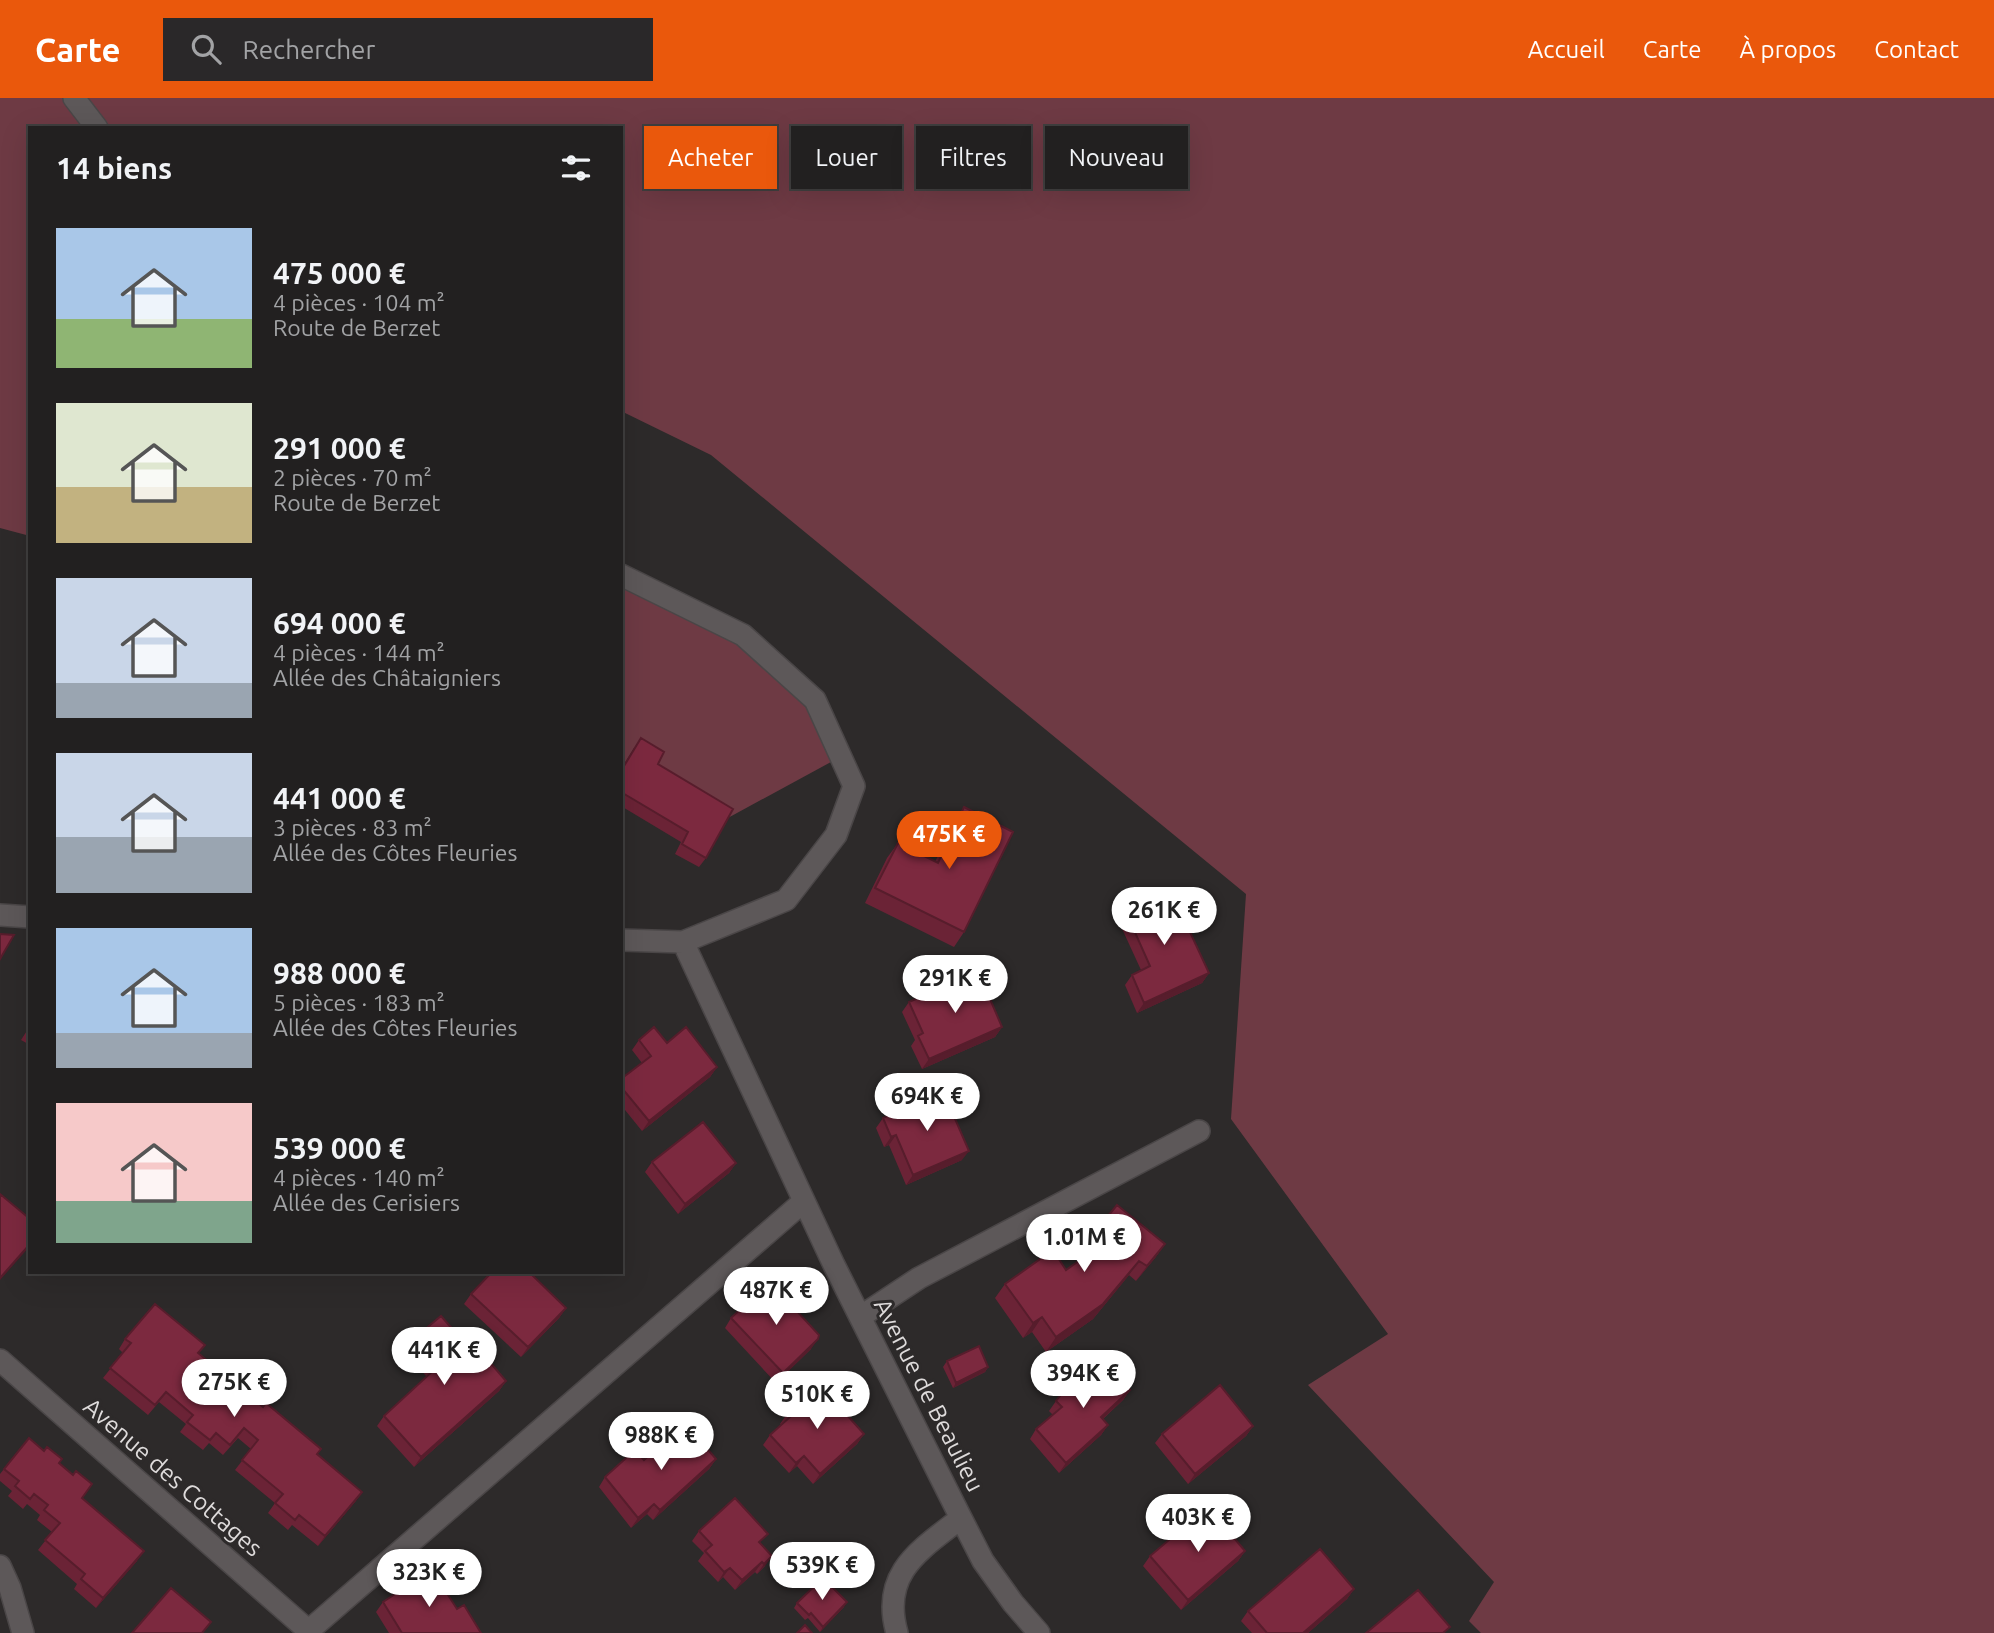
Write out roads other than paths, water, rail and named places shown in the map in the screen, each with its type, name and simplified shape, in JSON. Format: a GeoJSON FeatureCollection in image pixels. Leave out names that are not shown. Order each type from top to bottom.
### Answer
{"type":"FeatureCollection","features":[{"type":"Feature","properties":{"kind":"street"},"geometry":{"type":"LineString","coordinates":[[74,98],[95,126]]}},
{"type":"Feature","properties":{"kind":"street"},"geometry":{"type":"LineString","coordinates":[[623,576],[743,635],[815,700],[854,786],[836,835],[786,900],[683,942],[623,940]]}},
{"type":"Feature","properties":{"kind":"street"},"geometry":{"type":"LineString","coordinates":[[0,915],[28,916]]}},
{"type":"Feature","properties":{"kind":"street","name":"Avenue de Beaulieu"},"geometry":{"type":"LineString","coordinates":[[683,942],[803,1202],[961,1518],[984,1561],[1013,1603],[1039,1633]]}},
{"type":"Feature","properties":{"kind":"street"},"geometry":{"type":"LineString","coordinates":[[860,1317],[919,1278],[1199,1131]]}},
{"type":"Feature","properties":{"kind":"street"},"geometry":{"type":"LineString","coordinates":[[308,1632],[803,1202]]}},
{"type":"Feature","properties":{"kind":"street","name":"Avenue des Cottages"},"geometry":{"type":"LineString","coordinates":[[0,1360],[308,1632]]}},
{"type":"Feature","properties":{"kind":"street"},"geometry":{"type":"LineString","coordinates":[[897,1633],[892,1616],[893,1591],[904,1568],[915,1554],[961,1518]]}},
{"type":"Feature","properties":{"kind":"street"},"geometry":{"type":"LineString","coordinates":[[0,1566],[10,1588],[23,1633]]}}]}
